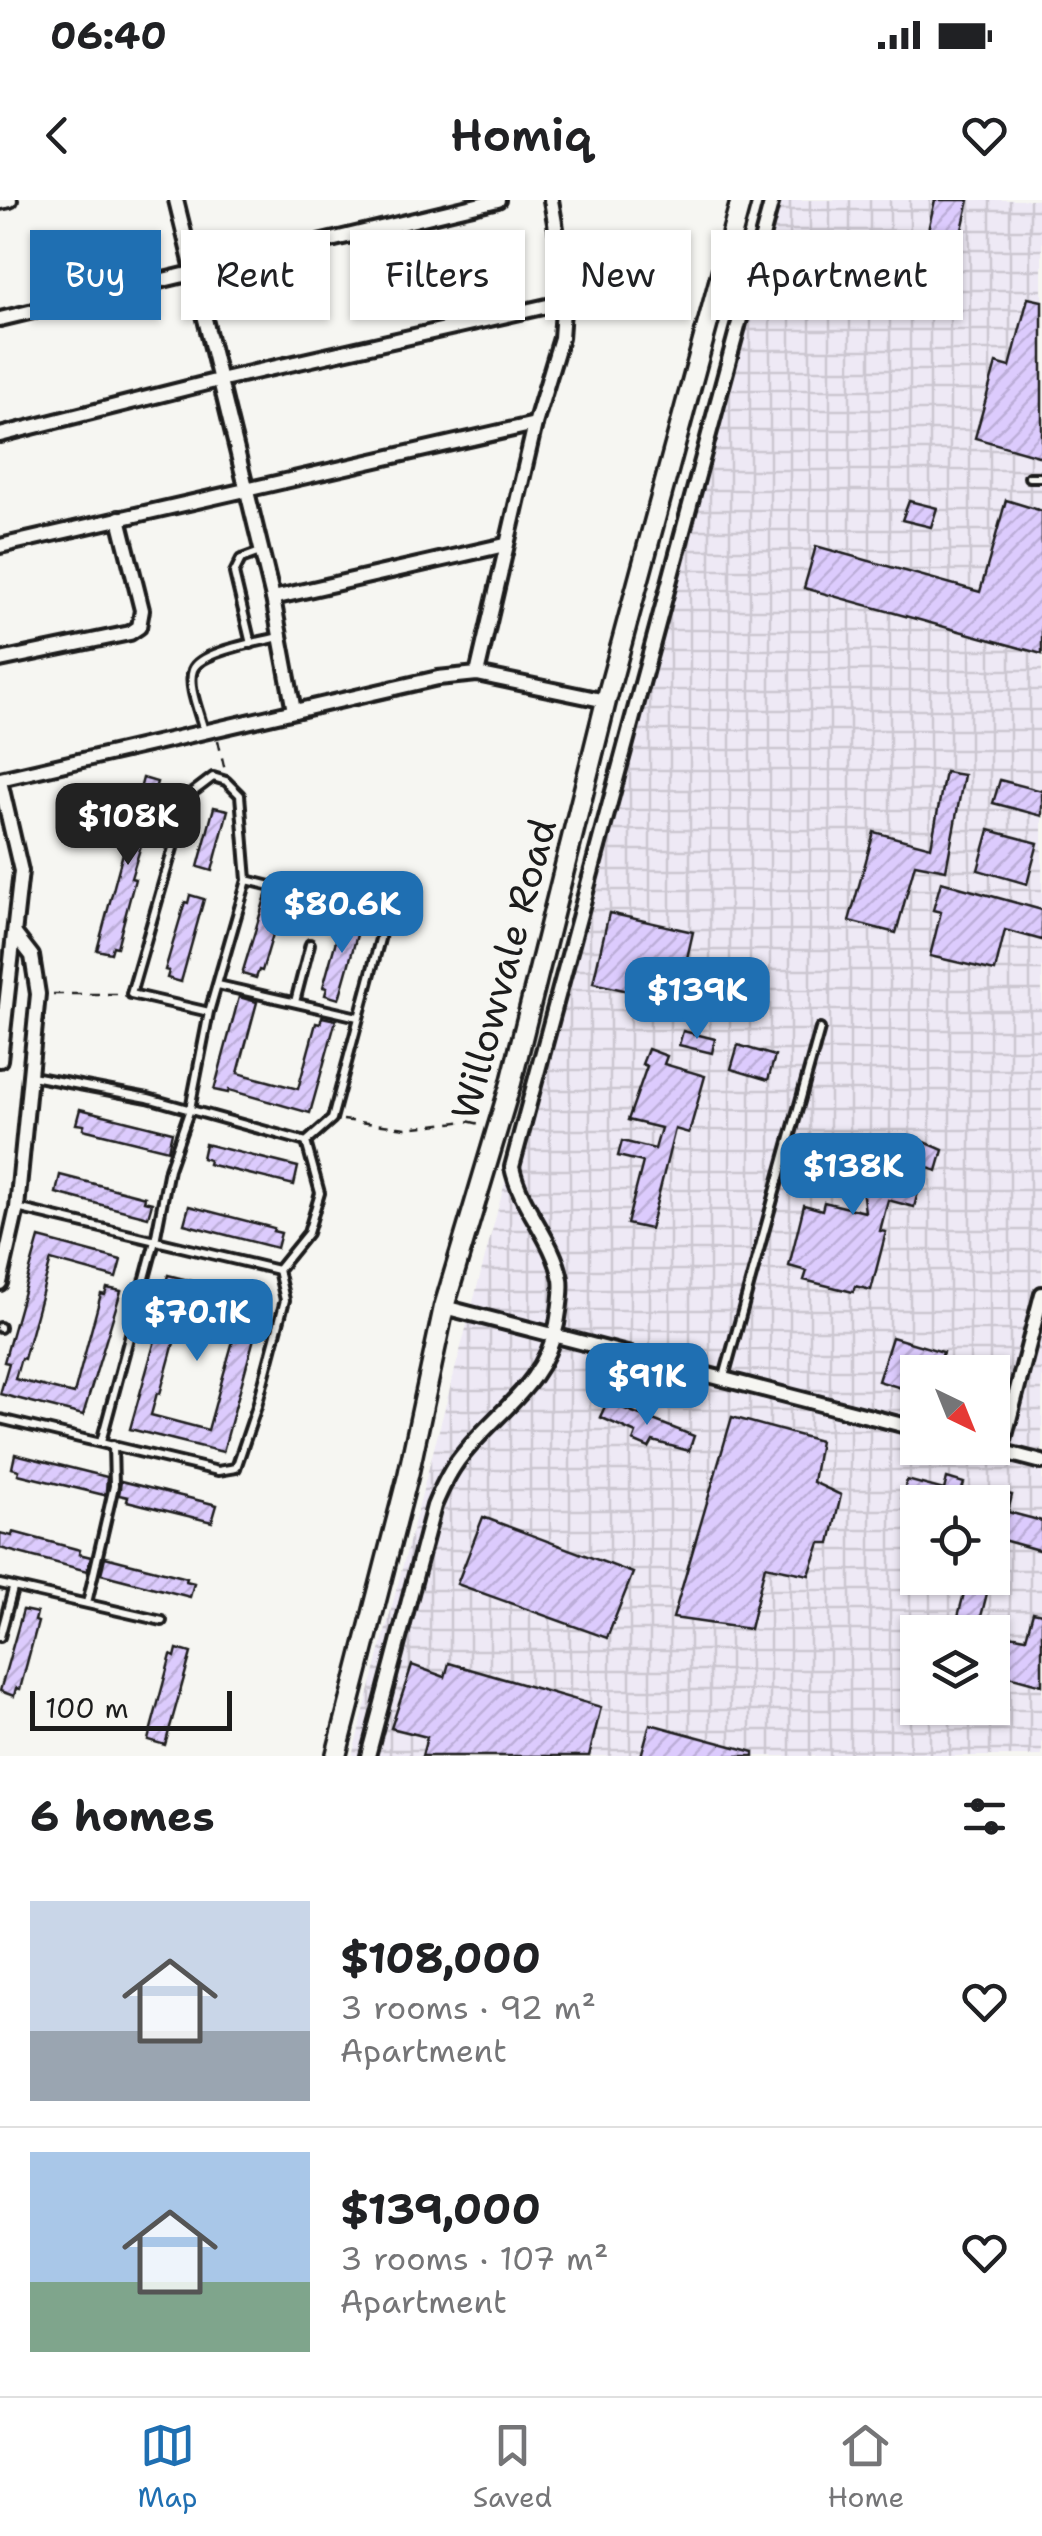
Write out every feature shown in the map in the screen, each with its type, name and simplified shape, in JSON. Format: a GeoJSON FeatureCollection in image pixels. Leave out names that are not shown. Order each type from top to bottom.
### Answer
{"type":"FeatureCollection","features":[{"type":"Feature","properties":{"kind":"main road","name":"Willowvale Road"},"geometry":{"type":"LineString","coordinates":[[336,1756],[403,1494],[444,1307],[497,1128],[606,700],[741,200]]}},
{"type":"Feature","properties":{"kind":"street"},"geometry":{"type":"LineString","coordinates":[[0,202],[10,200]]}},
{"type":"Feature","properties":{"kind":"street"},"geometry":{"type":"LineString","coordinates":[[176,200],[183,230]]}},
{"type":"Feature","properties":{"kind":"street"},"geometry":{"type":"LineString","coordinates":[[330,240],[498,200]]}},
{"type":"Feature","properties":{"kind":"street"},"geometry":{"type":"LineString","coordinates":[[551,200],[556,230]]}},
{"type":"Feature","properties":{"kind":"street"},"geometry":{"type":"LineString","coordinates":[[368,1756],[443,1484],[456,1463],[539,1372],[554,1334],[561,1279],[536,1219],[517,1192],[512,1167],[772,200]]}},
{"type":"Feature","properties":{"kind":"street"},"geometry":{"type":"LineString","coordinates":[[0,319],[181,275]]}},
{"type":"Feature","properties":{"kind":"street"},"geometry":{"type":"LineString","coordinates":[[0,435],[220,380],[545,307]]}},
{"type":"Feature","properties":{"kind":"street"},"geometry":{"type":"LineString","coordinates":[[205,320],[274,598],[294,710]]}},
{"type":"Feature","properties":{"kind":"street"},"geometry":{"type":"LineString","coordinates":[[477,674],[505,545],[563,320]]}},
{"type":"Feature","properties":{"kind":"street"},"geometry":{"type":"LineString","coordinates":[[0,546],[536,424]]}},
{"type":"Feature","properties":{"kind":"street"},"geometry":{"type":"LineString","coordinates":[[0,660],[130,634],[139,627],[142,610],[119,518]]}},
{"type":"Feature","properties":{"kind":"street"},"geometry":{"type":"LineString","coordinates":[[274,598],[505,545]]}},
{"type":"Feature","properties":{"kind":"street"},"geometry":{"type":"LineString","coordinates":[[0,1060],[20,858],[0,780],[438,678],[477,674],[606,700]]}},
{"type":"Feature","properties":{"kind":"street"},"geometry":{"type":"LineString","coordinates":[[0,1283],[17,1208],[38,994],[32,956],[15,934]]}},
{"type":"Feature","properties":{"kind":"street"},"geometry":{"type":"LineString","coordinates":[[1010,1397],[1042,1294]]}},
{"type":"Feature","properties":{"kind":"street"},"geometry":{"type":"LineString","coordinates":[[444,1307],[900,1423]]}},
{"type":"Feature","properties":{"kind":"street"},"geometry":{"type":"LineString","coordinates":[[1010,1453],[1042,1462]]}},
{"type":"Feature","properties":{"kind":"lane"},"geometry":{"type":"LineString","coordinates":[[1029,477],[1042,477]]}},
{"type":"Feature","properties":{"kind":"lane"},"geometry":{"type":"LineString","coordinates":[[251,644],[234,573],[241,559],[261,552]]}},
{"type":"Feature","properties":{"kind":"lane"},"geometry":{"type":"LineString","coordinates":[[210,730],[192,672],[209,655],[280,636]]}},
{"type":"Feature","properties":{"kind":"lane"},"geometry":{"type":"LineString","coordinates":[[100,1442],[155,1241],[169,1169],[190,1109],[209,1012],[247,880],[240,796],[226,781],[214,776],[188,796],[131,994],[209,1012]]}},
{"type":"Feature","properties":{"kind":"lane"},"geometry":{"type":"LineString","coordinates":[[247,880],[367,910],[382,919],[332,1119],[306,1142]]}},
{"type":"Feature","properties":{"kind":"lane"},"geometry":{"type":"LineString","coordinates":[[295,1002],[310,944]]}},
{"type":"Feature","properties":{"kind":"lane"},"geometry":{"type":"LineString","coordinates":[[218,985],[358,1017]]}},
{"type":"Feature","properties":{"kind":"lane"},"geometry":{"type":"LineString","coordinates":[[724,1378],[820,1028]]}},
{"type":"Feature","properties":{"kind":"lane"},"geometry":{"type":"LineString","coordinates":[[32,1076],[190,1109],[306,1142]]}},
{"type":"Feature","properties":{"kind":"lane"},"geometry":{"type":"LineString","coordinates":[[278,1270],[308,1233],[320,1193],[306,1142]]}},
{"type":"Feature","properties":{"kind":"lane"},"geometry":{"type":"LineString","coordinates":[[17,1208],[278,1270]]}},
{"type":"Feature","properties":{"kind":"lane"},"geometry":{"type":"LineString","coordinates":[[0,1419],[218,1471],[236,1468],[254,1419],[285,1300],[278,1270]]}},
{"type":"Feature","properties":{"kind":"lane"},"geometry":{"type":"LineString","coordinates":[[86,1603],[114,1486],[113,1445]]}},
{"type":"Feature","properties":{"kind":"lane"},"geometry":{"type":"LineString","coordinates":[[0,1584],[162,1621]]}},
{"type":"Feature","properties":{"kind":"lane"},"geometry":{"type":"LineString","coordinates":[[0,1637],[13,1588]]}},
{"type":"Feature","properties":{"kind":"path"},"geometry":{"type":"LineString","coordinates":[[210,730],[226,781]]}},
{"type":"Feature","properties":{"kind":"path"},"geometry":{"type":"LineString","coordinates":[[38,994],[131,994]]}},
{"type":"Feature","properties":{"kind":"path"},"geometry":{"type":"LineString","coordinates":[[332,1119],[406,1128],[468,1121],[497,1128]]}},
{"type":"Feature","properties":{"kind":"shaded area"},"geometry":{"type":"Polygon","coordinates":[[[767,200],[1042,200],[1042,1756],[352,1756],[735,320],[963,320],[963,230],[759,230],[767,200]]]}},
{"type":"Feature","properties":{"kind":"building"},"geometry":{"type":"Polygon","coordinates":[[[935,200],[969,200],[962,230],[928,230],[935,200]]]}},
{"type":"Feature","properties":{"kind":"building"},"geometry":{"type":"Polygon","coordinates":[[[1028,298],[1042,301],[1042,457],[975,438],[996,363],[1010,367],[1028,298]]]}},
{"type":"Feature","properties":{"kind":"building"},"geometry":{"type":"Polygon","coordinates":[[[1006,500],[1042,511],[1042,654],[804,588],[816,546],[980,592],[1006,500]]]}},
{"type":"Feature","properties":{"kind":"building"},"geometry":{"type":"Polygon","coordinates":[[[909,501],[937,508],[931,527],[902,520],[909,501]]]}},
{"type":"Feature","properties":{"kind":"building"},"geometry":{"type":"Polygon","coordinates":[[[945,772],[964,775],[946,870],[915,864],[896,933],[849,921],[874,832],[931,847],[945,772]]]}},
{"type":"Feature","properties":{"kind":"building"},"geometry":{"type":"Polygon","coordinates":[[[143,778],[157,782],[158,790],[131,878],[135,879],[117,947],[113,946],[111,953],[97,950],[143,778]]]}},
{"type":"Feature","properties":{"kind":"building"},"geometry":{"type":"Polygon","coordinates":[[[1000,780],[1042,791],[1042,816],[993,803],[1000,780]]]}},
{"type":"Feature","properties":{"kind":"building"},"geometry":{"type":"Polygon","coordinates":[[[214,807],[228,810],[212,871],[198,867],[214,807]]]}},
{"type":"Feature","properties":{"kind":"building"},"geometry":{"type":"Polygon","coordinates":[[[989,830],[1038,843],[1027,884],[978,870],[989,830]]]}},
{"type":"Feature","properties":{"kind":"building"},"geometry":{"type":"Polygon","coordinates":[[[941,882],[1042,910],[1042,940],[1005,930],[995,971],[930,956],[941,912],[933,910],[941,882]]]}},
{"type":"Feature","properties":{"kind":"building"},"geometry":{"type":"Polygon","coordinates":[[[267,892],[281,896],[282,904],[262,971],[256,978],[242,974],[267,892]]]}},
{"type":"Feature","properties":{"kind":"building"},"geometry":{"type":"Polygon","coordinates":[[[190,895],[204,899],[181,982],[167,978],[169,971],[165,970],[190,895]]]}},
{"type":"Feature","properties":{"kind":"building"},"geometry":{"type":"Polygon","coordinates":[[[348,913],[362,917],[339,999],[325,995],[327,988],[323,987],[342,919],[346,920],[348,913]]]}},
{"type":"Feature","properties":{"kind":"building"},"geometry":{"type":"Polygon","coordinates":[[[609,913],[693,932],[677,1002],[593,983],[609,913]]]}},
{"type":"Feature","properties":{"kind":"building"},"geometry":{"type":"Polygon","coordinates":[[[239,997],[257,1002],[238,1073],[298,1089],[316,1023],[320,1024],[322,1017],[336,1020],[310,1113],[229,1090],[214,1090],[239,997]]]}},
{"type":"Feature","properties":{"kind":"building"},"geometry":{"type":"Polygon","coordinates":[[[683,1031],[715,1039],[712,1053],[679,1045],[683,1031]]]}},
{"type":"Feature","properties":{"kind":"building"},"geometry":{"type":"Polygon","coordinates":[[[738,1045],[775,1056],[768,1080],[731,1069],[738,1045]]]}},
{"type":"Feature","properties":{"kind":"building"},"geometry":{"type":"Polygon","coordinates":[[[648,1049],[667,1056],[664,1064],[705,1076],[689,1133],[675,1129],[650,1229],[627,1224],[643,1162],[618,1156],[622,1141],[655,1149],[661,1128],[628,1120],[647,1066],[642,1064],[648,1049]]]}},
{"type":"Feature","properties":{"kind":"building"},"geometry":{"type":"Polygon","coordinates":[[[80,1109],[172,1132],[168,1150],[83,1129],[84,1125],[76,1124],[80,1109]]]}},
{"type":"Feature","properties":{"kind":"building"},"geometry":{"type":"Polygon","coordinates":[[[918,1139],[943,1150],[937,1171],[925,1167],[914,1207],[888,1200],[880,1231],[886,1232],[871,1290],[855,1286],[853,1292],[804,1280],[807,1271],[789,1266],[804,1205],[822,1210],[824,1202],[865,1212],[862,1188],[790,1178],[794,1156],[860,1166],[859,1159],[910,1172],[918,1139]]]}},
{"type":"Feature","properties":{"kind":"building"},"geometry":{"type":"Polygon","coordinates":[[[205,1144],[298,1167],[294,1185],[208,1164],[209,1160],[202,1158],[205,1144]]]}},
{"type":"Feature","properties":{"kind":"building"},"geometry":{"type":"Polygon","coordinates":[[[60,1175],[145,1197],[144,1201],[152,1203],[148,1217],[56,1193],[60,1175]]]}},
{"type":"Feature","properties":{"kind":"building"},"geometry":{"type":"Polygon","coordinates":[[[189,1206],[274,1228],[273,1231],[281,1233],[277,1248],[184,1224],[189,1206]]]}},
{"type":"Feature","properties":{"kind":"building"},"geometry":{"type":"Polygon","coordinates":[[[39,1238],[121,1260],[116,1278],[51,1260],[15,1379],[74,1394],[101,1294],[105,1295],[107,1288],[121,1291],[83,1415],[0,1394],[9,1363],[4,1362],[39,1238]]]}},
{"type":"Feature","properties":{"kind":"building"},"geometry":{"type":"Polygon","coordinates":[[[168,1275],[260,1298],[254,1326],[257,1327],[223,1452],[130,1429],[169,1291],[164,1289],[168,1275]],[[186,1299],[151,1415],[208,1430],[241,1312],[186,1299]]]}},
{"type":"Feature","properties":{"kind":"building"},"geometry":{"type":"Polygon","coordinates":[[[892,1337],[943,1352],[900,1355],[900,1388],[878,1381],[892,1337]]]}},
{"type":"Feature","properties":{"kind":"building"},"geometry":{"type":"Polygon","coordinates":[[[607,1402],[694,1436],[689,1451],[653,1441],[649,1448],[633,1441],[636,1433],[600,1417],[607,1402]]]}},
{"type":"Feature","properties":{"kind":"building"},"geometry":{"type":"Polygon","coordinates":[[[732,1417],[820,1441],[813,1482],[841,1495],[830,1543],[820,1543],[809,1575],[765,1566],[750,1629],[673,1618],[732,1417]]]}},
{"type":"Feature","properties":{"kind":"building"},"geometry":{"type":"Polygon","coordinates":[[[15,1454],[107,1477],[106,1492],[104,1495],[18,1474],[19,1470],[12,1468],[15,1454]]]}},
{"type":"Feature","properties":{"kind":"building"},"geometry":{"type":"Polygon","coordinates":[[[947,1478],[964,1483],[963,1485],[945,1485],[947,1478]]]}},
{"type":"Feature","properties":{"kind":"building"},"geometry":{"type":"Polygon","coordinates":[[[121,1481],[217,1505],[212,1522],[127,1501],[128,1497],[119,1495],[121,1481]]]}},
{"type":"Feature","properties":{"kind":"building"},"geometry":{"type":"Polygon","coordinates":[[[1010,1513],[1042,1521],[1042,1551],[1010,1542],[1010,1513]]]}},
{"type":"Feature","properties":{"kind":"building"},"geometry":{"type":"Polygon","coordinates":[[[483,1517],[633,1573],[607,1638],[457,1584],[483,1517]]]}},
{"type":"Feature","properties":{"kind":"building"},"geometry":{"type":"Polygon","coordinates":[[[13,1532],[80,1550],[79,1554],[91,1557],[87,1571],[0,1548],[0,1533],[12,1536],[13,1532]]]}},
{"type":"Feature","properties":{"kind":"building"},"geometry":{"type":"Polygon","coordinates":[[[105,1557],[187,1578],[186,1581],[194,1583],[190,1597],[101,1574],[105,1557]]]}},
{"type":"Feature","properties":{"kind":"building"},"geometry":{"type":"Polygon","coordinates":[[[964,1595],[987,1595],[981,1615],[958,1615],[964,1595]]]}},
{"type":"Feature","properties":{"kind":"building"},"geometry":{"type":"Polygon","coordinates":[[[23,1610],[37,1613],[38,1622],[20,1689],[16,1688],[14,1696],[0,1691],[23,1610]]]}},
{"type":"Feature","properties":{"kind":"building"},"geometry":{"type":"Polygon","coordinates":[[[1033,1612],[1042,1614],[1042,1685],[1010,1676],[1010,1635],[1026,1638],[1033,1612]]]}},
{"type":"Feature","properties":{"kind":"building"},"geometry":{"type":"Polygon","coordinates":[[[177,1649],[191,1653],[165,1745],[148,1740],[171,1655],[175,1657],[177,1649]]]}},
{"type":"Feature","properties":{"kind":"building"},"geometry":{"type":"Polygon","coordinates":[[[449,1663],[601,1707],[589,1756],[422,1756],[427,1737],[391,1728],[412,1665],[445,1677],[449,1663]]]}},
{"type":"Feature","properties":{"kind":"building"},"geometry":{"type":"Polygon","coordinates":[[[650,1724],[754,1752],[754,1756],[641,1756],[650,1724]]]}}]}
